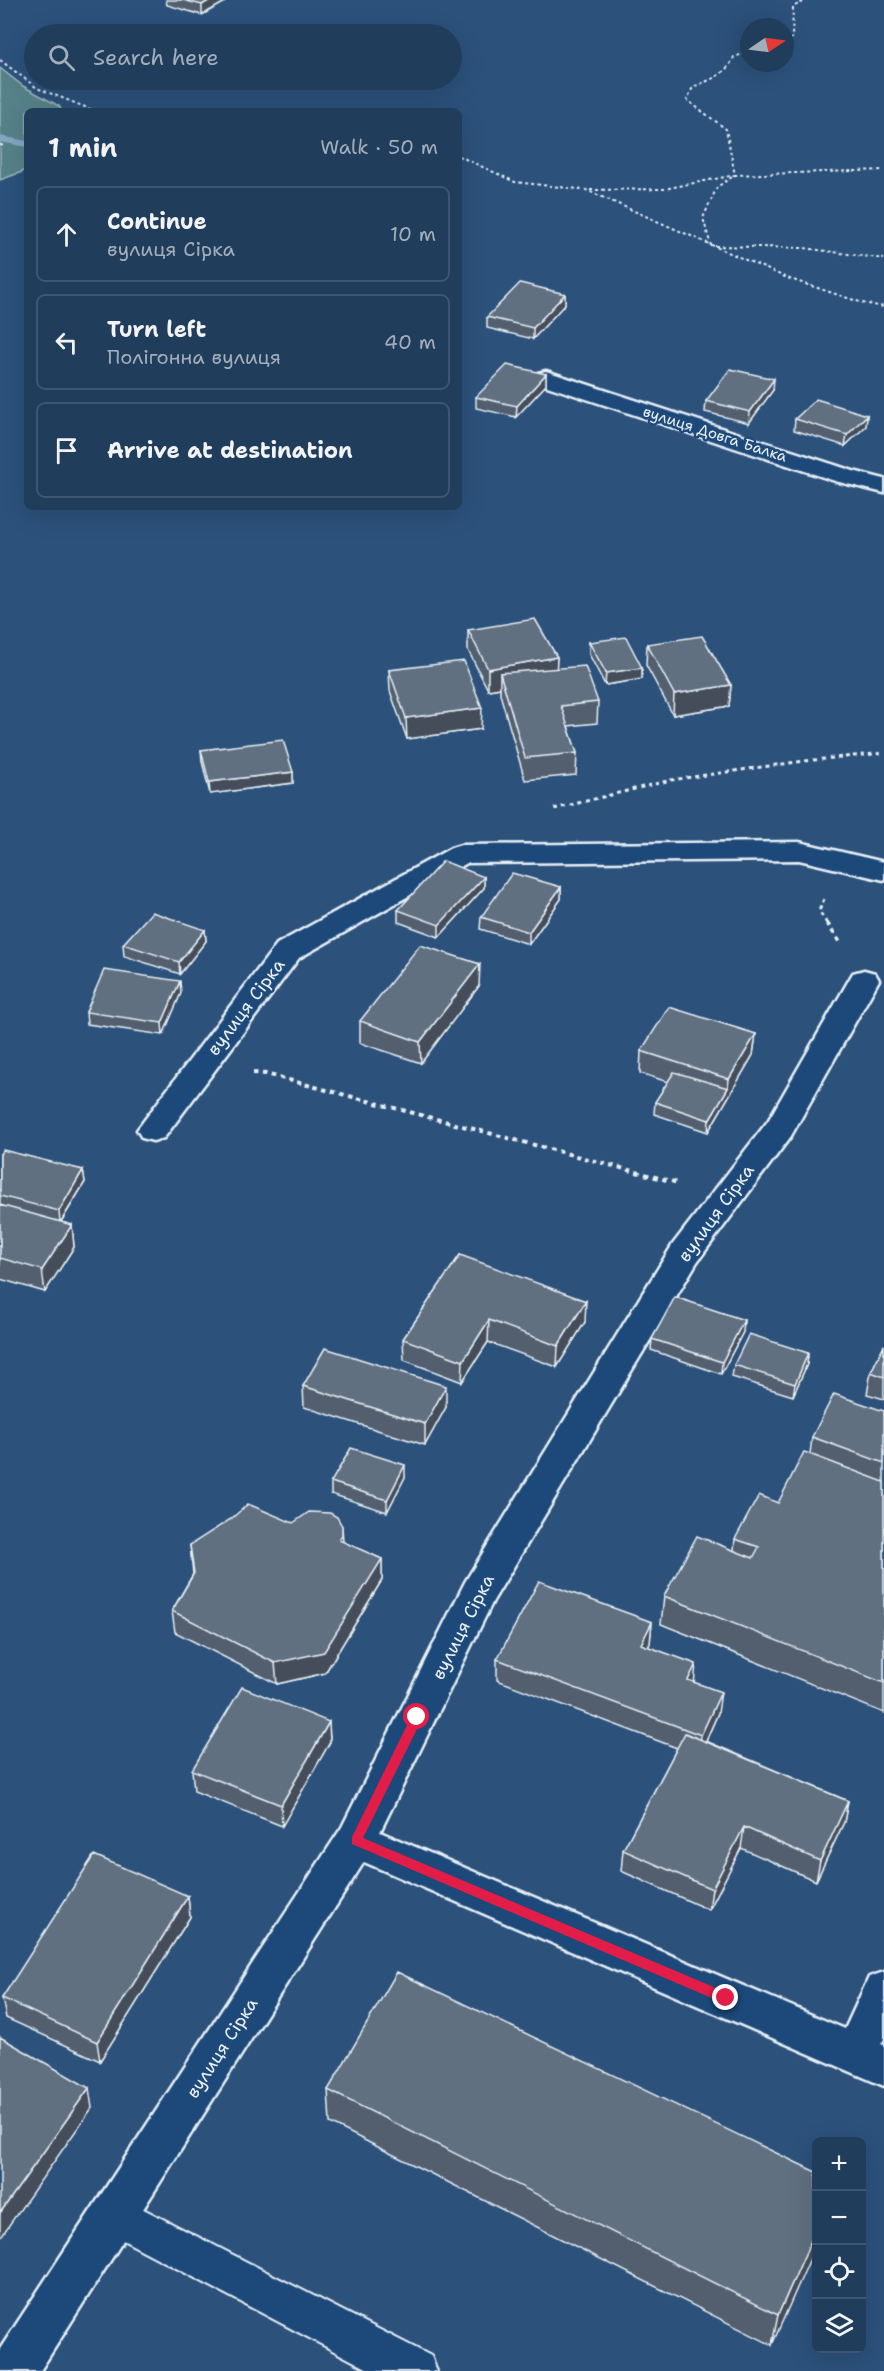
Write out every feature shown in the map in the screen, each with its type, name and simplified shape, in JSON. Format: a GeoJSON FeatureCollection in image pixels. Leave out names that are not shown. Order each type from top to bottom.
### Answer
{"type":"FeatureCollection","features":[{"type":"Feature","properties":{"kind":"street","name":"вулиця Довга Балка"},"geometry":{"type":"LineString","coordinates":[[546,378],[844,476],[884,486]]}},
{"type":"Feature","properties":{"kind":"street","name":"вулиця Сірка"},"geometry":{"type":"LineString","coordinates":[[153,1130],[288,951],[461,854],[799,851],[884,871]]}},
{"type":"Feature","properties":{"kind":"street","name":"вулиця Сірка"},"geometry":{"type":"LineString","coordinates":[[13,2371],[356,1840],[478,1593],[685,1254],[780,1128],[864,980]]}},
{"type":"Feature","properties":{"kind":"street"},"geometry":{"type":"LineString","coordinates":[[356,1840],[870,2060],[884,1991]]}},
{"type":"Feature","properties":{"kind":"lane"},"geometry":{"type":"LineString","coordinates":[[114,2214],[416,2371]]}},
{"type":"Feature","properties":{"kind":"path"},"geometry":{"type":"LineString","coordinates":[[793,18],[793,7],[806,0]]}},
{"type":"Feature","properties":{"kind":"path"},"geometry":{"type":"LineString","coordinates":[[735,176],[726,129],[687,100],[693,87],[721,75],[730,68],[734,57],[740,55]]}},
{"type":"Feature","properties":{"kind":"path"},"geometry":{"type":"LineString","coordinates":[[0,60],[24,79]]}},
{"type":"Feature","properties":{"kind":"path"},"geometry":{"type":"LineString","coordinates":[[41,90],[87,108]]}},
{"type":"Feature","properties":{"kind":"path"},"geometry":{"type":"LineString","coordinates":[[0,145],[5,146]]}},
{"type":"Feature","properties":{"kind":"path"},"geometry":{"type":"LineString","coordinates":[[462,157],[515,182],[586,190],[664,189],[735,176],[781,172],[884,171]]}},
{"type":"Feature","properties":{"kind":"path"},"geometry":{"type":"LineString","coordinates":[[712,246],[702,218],[717,187],[735,176]]}},
{"type":"Feature","properties":{"kind":"path"},"geometry":{"type":"LineString","coordinates":[[586,190],[787,278],[884,308]]}},
{"type":"Feature","properties":{"kind":"path"},"geometry":{"type":"LineString","coordinates":[[712,246],[804,248],[884,260]]}},
{"type":"Feature","properties":{"kind":"path"},"geometry":{"type":"LineString","coordinates":[[552,809],[671,780],[804,761],[884,753]]}},
{"type":"Feature","properties":{"kind":"path"},"geometry":{"type":"LineString","coordinates":[[838,860],[819,911],[864,980]]}},
{"type":"Feature","properties":{"kind":"path"},"geometry":{"type":"LineString","coordinates":[[198,1070],[266,1074],[728,1196]]}},
{"type":"Feature","properties":{"kind":"green space"},"geometry":{"type":"Polygon","coordinates":[[[0,68],[24,87],[24,90],[30,90],[60,108],[24,108],[24,170],[0,180],[0,68]]]}},
{"type":"Feature","properties":{"kind":"building"},"geometry":{"type":"Polygon","coordinates":[[[183,0],[210,0],[202,5],[183,0]]]}},
{"type":"Feature","properties":{"kind":"building"},"geometry":{"type":"Polygon","coordinates":[[[520,283],[565,294],[533,328],[487,317],[520,283]]]}},
{"type":"Feature","properties":{"kind":"building"},"geometry":{"type":"Polygon","coordinates":[[[507,365],[546,374],[517,406],[476,397],[507,365]]]}},
{"type":"Feature","properties":{"kind":"building"},"geometry":{"type":"Polygon","coordinates":[[[730,369],[774,379],[750,412],[706,401],[730,369]]]}},
{"type":"Feature","properties":{"kind":"building"},"geometry":{"type":"Polygon","coordinates":[[[816,399],[867,415],[847,435],[795,419],[816,399]]]}},
{"type":"Feature","properties":{"kind":"building"},"geometry":{"type":"Polygon","coordinates":[[[535,619],[557,657],[488,669],[468,630],[535,619]]]}},
{"type":"Feature","properties":{"kind":"building"},"geometry":{"type":"Polygon","coordinates":[[[702,636],[731,685],[674,694],[647,644],[702,636]]]}},
{"type":"Feature","properties":{"kind":"building"},"geometry":{"type":"Polygon","coordinates":[[[626,637],[642,668],[606,673],[589,642],[626,637]]]}},
{"type":"Feature","properties":{"kind":"building"},"geometry":{"type":"Polygon","coordinates":[[[464,661],[482,708],[406,718],[389,670],[464,661]]]}},
{"type":"Feature","properties":{"kind":"building"},"geometry":{"type":"Polygon","coordinates":[[[585,666],[598,702],[561,706],[577,753],[525,758],[500,673],[585,666]]]}},
{"type":"Feature","properties":{"kind":"building"},"geometry":{"type":"Polygon","coordinates":[[[283,740],[293,772],[209,782],[201,750],[283,740]]]}},
{"type":"Feature","properties":{"kind":"building"},"geometry":{"type":"Polygon","coordinates":[[[443,861],[484,877],[439,925],[398,910],[443,861]]]}},
{"type":"Feature","properties":{"kind":"building"},"geometry":{"type":"Polygon","coordinates":[[[512,873],[561,887],[529,932],[481,917],[512,873]]]}},
{"type":"Feature","properties":{"kind":"building"},"geometry":{"type":"Polygon","coordinates":[[[152,912],[205,930],[179,962],[123,944],[152,912]]]}},
{"type":"Feature","properties":{"kind":"building"},"geometry":{"type":"Polygon","coordinates":[[[420,945],[480,964],[420,1042],[360,1021],[420,945]]]}},
{"type":"Feature","properties":{"kind":"building"},"geometry":{"type":"Polygon","coordinates":[[[104,970],[180,981],[162,1023],[86,1012],[104,970]]]}},
{"type":"Feature","properties":{"kind":"building"},"geometry":{"type":"Polygon","coordinates":[[[669,1007],[756,1034],[729,1079],[641,1051],[669,1007]]]}},
{"type":"Feature","properties":{"kind":"building"},"geometry":{"type":"Polygon","coordinates":[[[674,1072],[728,1088],[709,1120],[655,1102],[674,1072]]]}},
{"type":"Feature","properties":{"kind":"building"},"geometry":{"type":"Polygon","coordinates":[[[3,1150],[83,1170],[59,1211],[0,1196],[0,1154],[3,1150]]]}},
{"type":"Feature","properties":{"kind":"building"},"geometry":{"type":"Polygon","coordinates":[[[0,1205],[72,1225],[42,1270],[0,1258],[0,1205]]]}},
{"type":"Feature","properties":{"kind":"building"},"geometry":{"type":"Polygon","coordinates":[[[460,1255],[586,1301],[558,1346],[489,1320],[463,1361],[403,1339],[460,1255]]]}},
{"type":"Feature","properties":{"kind":"building"},"geometry":{"type":"Polygon","coordinates":[[[675,1297],[744,1320],[722,1362],[652,1339],[675,1297]]]}},
{"type":"Feature","properties":{"kind":"building"},"geometry":{"type":"Polygon","coordinates":[[[749,1334],[808,1353],[795,1384],[734,1365],[749,1334]]]}},
{"type":"Feature","properties":{"kind":"building"},"geometry":{"type":"Polygon","coordinates":[[[884,1345],[884,1377],[871,1372],[884,1345]]]}},
{"type":"Feature","properties":{"kind":"building"},"geometry":{"type":"Polygon","coordinates":[[[325,1348],[446,1386],[425,1424],[303,1386],[325,1348]]]}},
{"type":"Feature","properties":{"kind":"building"},"geometry":{"type":"Polygon","coordinates":[[[834,1394],[884,1411],[884,1463],[812,1437],[834,1394]]]}},
{"type":"Feature","properties":{"kind":"building"},"geometry":{"type":"Polygon","coordinates":[[[351,1448],[405,1465],[387,1500],[331,1482],[351,1448]]]}},
{"type":"Feature","properties":{"kind":"building"},"geometry":{"type":"Polygon","coordinates":[[[804,1452],[884,1482],[884,1683],[664,1596],[697,1536],[753,1558],[759,1547],[735,1539],[759,1495],[778,1503],[804,1452]]]}},
{"type":"Feature","properties":{"kind":"building"},"geometry":{"type":"Polygon","coordinates":[[[248,1504],[293,1523],[309,1512],[330,1513],[337,1517],[342,1526],[342,1535],[339,1540],[382,1559],[324,1652],[275,1663],[172,1611],[194,1573],[190,1545],[231,1519],[248,1504]]]}},
{"type":"Feature","properties":{"kind":"building"},"geometry":{"type":"Polygon","coordinates":[[[539,1581],[652,1622],[641,1644],[696,1664],[688,1680],[721,1692],[701,1735],[497,1659],[539,1581]]]}},
{"type":"Feature","properties":{"kind":"building"},"geometry":{"type":"Polygon","coordinates":[[[242,1687],[329,1722],[281,1805],[192,1770],[242,1687]]]}},
{"type":"Feature","properties":{"kind":"building"},"geometry":{"type":"Polygon","coordinates":[[[685,1733],[848,1801],[820,1861],[744,1827],[712,1889],[623,1850],[685,1733]]]}},
{"type":"Feature","properties":{"kind":"building"},"geometry":{"type":"Polygon","coordinates":[[[94,1855],[188,1896],[97,2042],[2,1998],[94,1855]]]}},
{"type":"Feature","properties":{"kind":"building"},"geometry":{"type":"Polygon","coordinates":[[[397,1972],[812,2170],[812,2238],[778,2315],[328,2090],[397,1972]]]}},
{"type":"Feature","properties":{"kind":"building"},"geometry":{"type":"Polygon","coordinates":[[[0,2037],[89,2088],[0,2213],[0,2037]]]}},
{"type":"Feature","properties":{"kind":"waterway"},"geometry":{"type":"LineString","coordinates":[[0,139],[24,143]]}},
{"type":"Feature","properties":{"kind":"route"},"geometry":{"type":"LineString","coordinates":[[417,1717],[356,1840],[726,1998]]}}]}
